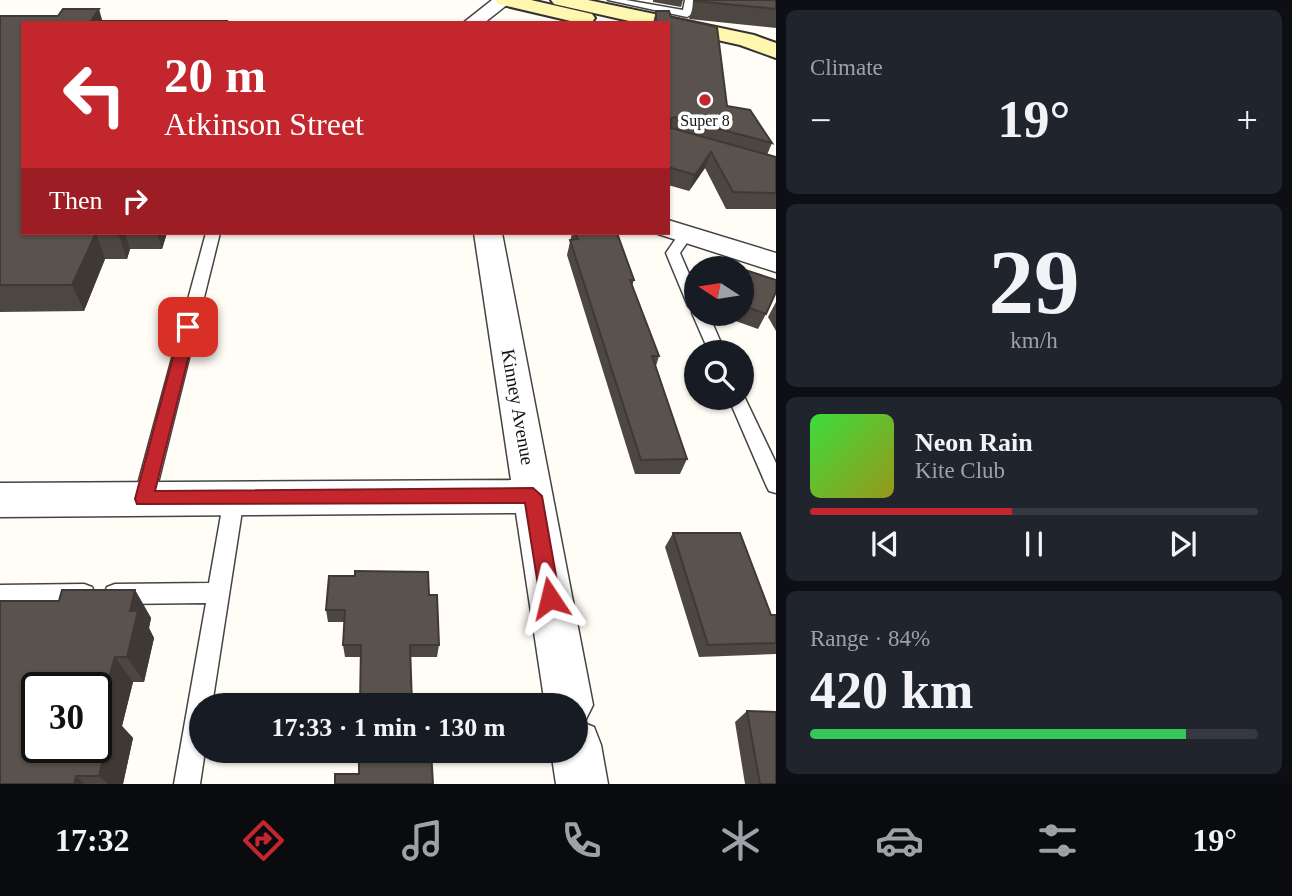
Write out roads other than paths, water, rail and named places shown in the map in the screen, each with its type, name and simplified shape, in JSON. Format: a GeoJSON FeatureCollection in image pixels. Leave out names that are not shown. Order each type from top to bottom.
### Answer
{"type":"FeatureCollection","features":[{"type":"Feature","properties":{"kind":"main road"},"geometry":{"type":"LineString","coordinates":[[505,0],[599,21]]}},
{"type":"Feature","properties":{"kind":"main road"},"geometry":{"type":"LineString","coordinates":[[561,0],[659,21]]}},
{"type":"Feature","properties":{"kind":"main road"},"geometry":{"type":"LineString","coordinates":[[670,23],[746,40],[776,53]]}},
{"type":"Feature","properties":{"kind":"main road"},"geometry":{"type":"LineString","coordinates":[[670,36],[738,51],[776,53]]}},
{"type":"Feature","properties":{"kind":"street"},"geometry":{"type":"LineString","coordinates":[[475,21],[505,0]]}},
{"type":"Feature","properties":{"kind":"street"},"geometry":{"type":"LineString","coordinates":[[677,231],[776,263]]}},
{"type":"Feature","properties":{"kind":"street","name":"Kinney Avenue"},"geometry":{"type":"LineString","coordinates":[[488,235],[567,693]]}},
{"type":"Feature","properties":{"kind":"street"},"geometry":{"type":"LineString","coordinates":[[0,500],[533,496]]}},
{"type":"Feature","properties":{"kind":"street"},"geometry":{"type":"LineString","coordinates":[[579,763],[583,784]]}},
{"type":"Feature","properties":{"kind":"lane"},"geometry":{"type":"LineString","coordinates":[[612,0],[687,14],[689,0]]}},
{"type":"Feature","properties":{"kind":"lane"},"geometry":{"type":"LineString","coordinates":[[677,231],[673,253],[684,278]]}},
{"type":"Feature","properties":{"kind":"lane"},"geometry":{"type":"LineString","coordinates":[[144,499],[212,235]]}},
{"type":"Feature","properties":{"kind":"lane"},"geometry":{"type":"LineString","coordinates":[[743,410],[776,485]]}},
{"type":"Feature","properties":{"kind":"lane"},"geometry":{"type":"LineString","coordinates":[[187,784],[234,498]]}},
{"type":"Feature","properties":{"kind":"lane"},"geometry":{"type":"LineString","coordinates":[[0,594],[217,593]]}},
{"type":"Feature","properties":{"kind":"place","name":"Super 8"},"geometry":{"type":"Point","coordinates":[705,100]}}]}
